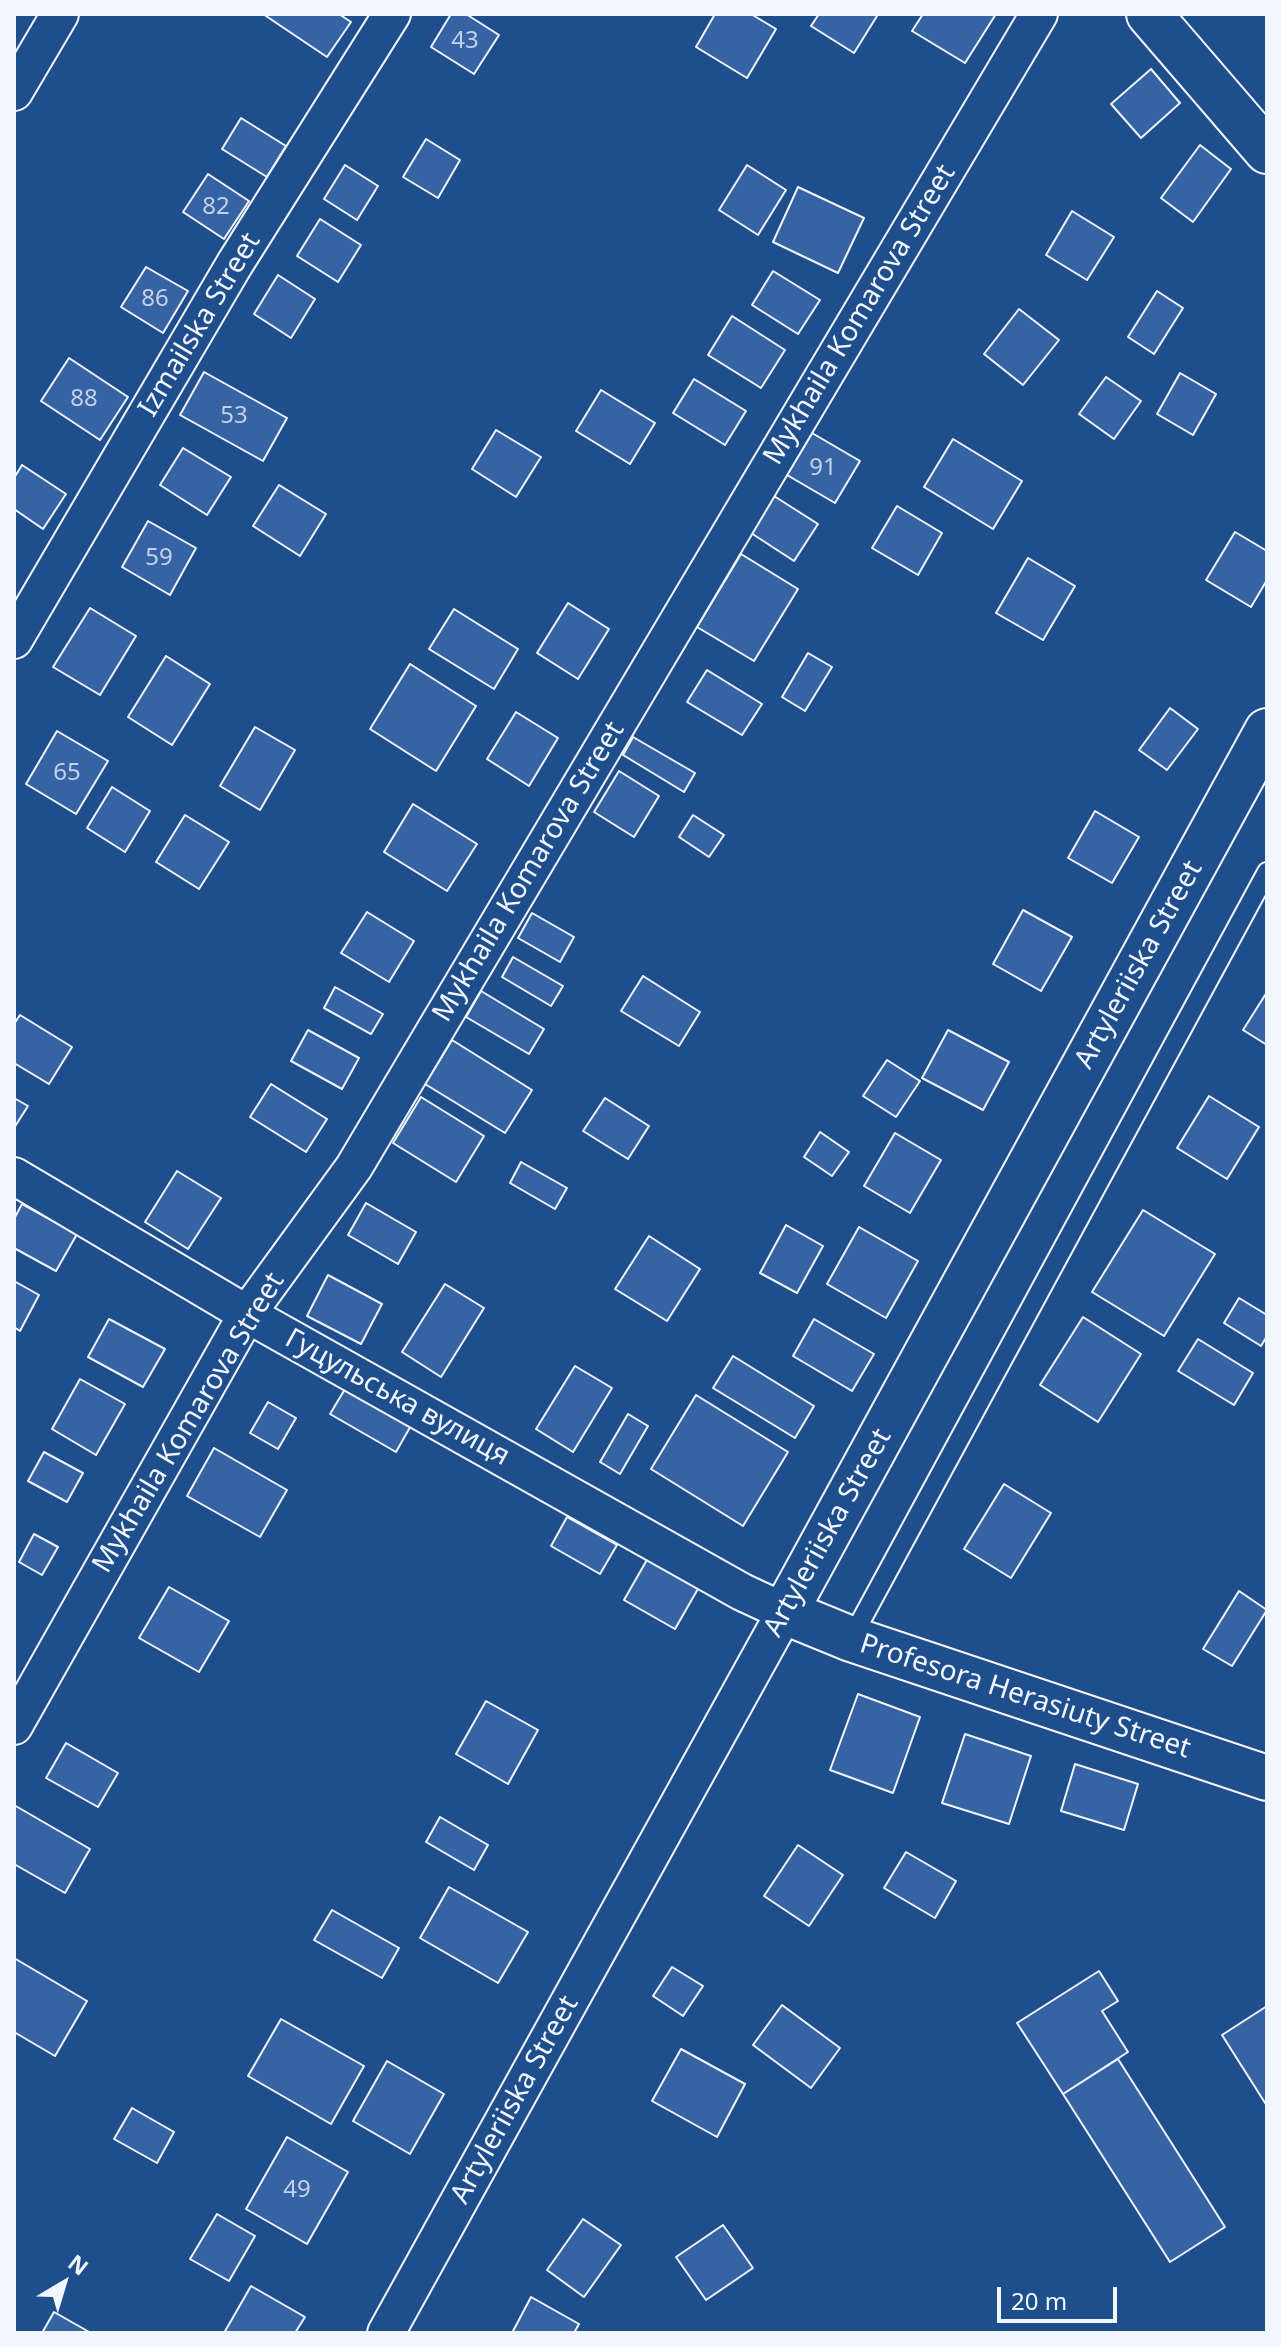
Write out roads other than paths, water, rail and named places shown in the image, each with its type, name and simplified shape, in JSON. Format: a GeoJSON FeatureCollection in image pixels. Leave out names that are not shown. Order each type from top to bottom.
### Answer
{"type":"FeatureCollection","features":[{"type":"Feature","properties":{"kind":"street"},"geometry":{"type":"LineString","coordinates":[[14,92],[60,14]]}},
{"type":"Feature","properties":{"kind":"street","name":"Izmailska Street"},"geometry":{"type":"LineString","coordinates":[[14,640],[234,265],[392,14]]}},
{"type":"Feature","properties":{"kind":"street","name":"Mykhaila Komarova Street"},"geometry":{"type":"LineString","coordinates":[[14,1726],[247,1314],[354,1167],[1039,14]]}},
{"type":"Feature","properties":{"kind":"street"},"geometry":{"type":"LineString","coordinates":[[1149,14],[1267,151]]}},
{"type":"Feature","properties":{"kind":"street","name":"Artyleriiska Street"},"geometry":{"type":"LineString","coordinates":[[386,2333],[1267,731]]}},
{"type":"Feature","properties":{"kind":"street","name":"Гуцульська вулиця"},"geometry":{"type":"LineString","coordinates":[[14,1176],[247,1314],[742,1592],[785,1612]]}},
{"type":"Feature","properties":{"kind":"street","name":"Profesora Herasiuty Street"},"geometry":{"type":"LineString","coordinates":[[785,1612],[851,1639],[1267,1778]]}},
{"type":"Feature","properties":{"kind":"lane"},"geometry":{"type":"LineString","coordinates":[[851,1639],[1267,872]]}}]}
